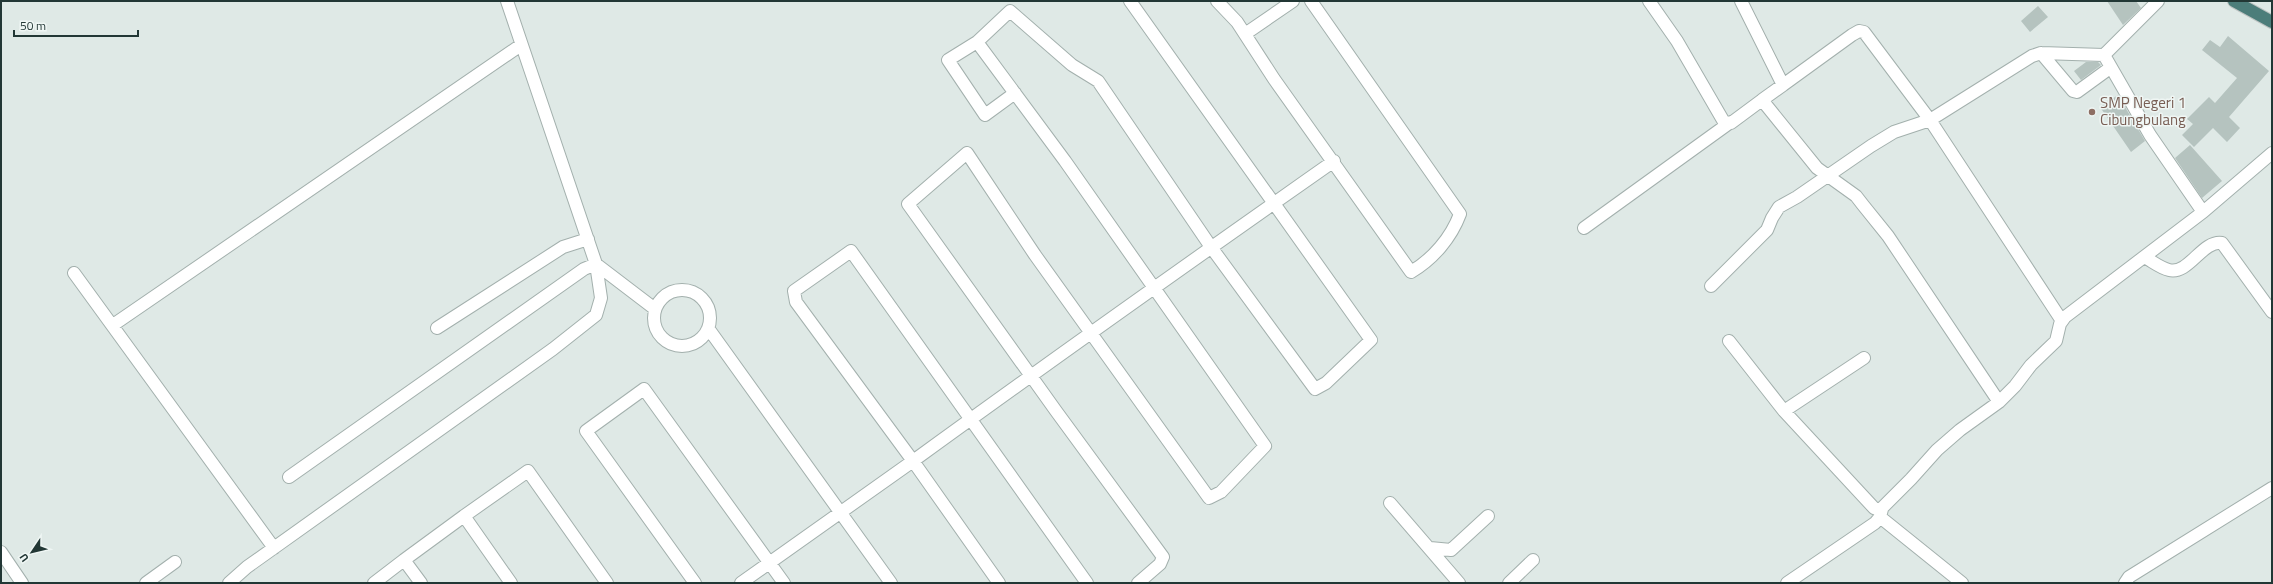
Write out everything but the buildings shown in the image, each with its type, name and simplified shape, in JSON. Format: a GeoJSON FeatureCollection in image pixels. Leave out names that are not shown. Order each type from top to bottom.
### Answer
{"type":"FeatureCollection","features":[{"type":"Feature","properties":{"kind":"highway"},"geometry":{"type":"LineString","coordinates":[[2234,1],[2272,22]]}},
{"type":"Feature","properties":{"kind":"street"},"geometry":{"type":"LineString","coordinates":[[229,583],[274,548],[553,350],[596,315],[601,298],[596,264],[507,1]]}},
{"type":"Feature","properties":{"kind":"street"},"geometry":{"type":"LineString","coordinates":[[1015,93],[985,115],[948,60],[977,42],[1010,11],[1072,65],[1098,81],[1211,247],[1315,389],[1326,383],[1371,340],[1130,1]]}},
{"type":"Feature","properties":{"kind":"street"},"geometry":{"type":"LineString","coordinates":[[1217,1],[1237,22],[1274,79],[1412,272],[1429,261],[1455,226],[1460,214],[1387,107],[1311,1]]}},
{"type":"Feature","properties":{"kind":"street"},"geometry":{"type":"LineString","coordinates":[[1245,34],[1293,1]]}},
{"type":"Feature","properties":{"kind":"street"},"geometry":{"type":"LineString","coordinates":[[1649,1],[1680,46],[1722,119],[1728,124]]}},
{"type":"Feature","properties":{"kind":"street"},"geometry":{"type":"LineString","coordinates":[[1741,1],[1783,85]]}},
{"type":"Feature","properties":{"kind":"street"},"geometry":{"type":"LineString","coordinates":[[1711,286],[1767,230],[1772,218],[1780,207],[1894,132],[1930,120],[2019,63],[2041,53],[2104,55],[2158,1]]}},
{"type":"Feature","properties":{"kind":"street"},"geometry":{"type":"LineString","coordinates":[[1584,228],[1852,35],[1862,31],[1868,36],[1930,120],[2062,321]]}},
{"type":"Feature","properties":{"kind":"street"},"geometry":{"type":"LineString","coordinates":[[977,42],[1015,93],[1265,446],[1221,492],[1209,498],[1090,333],[967,153],[908,204],[1163,557],[1160,564],[1138,583]]}},
{"type":"Feature","properties":{"kind":"street"},"geometry":{"type":"LineString","coordinates":[[113,325],[521,44]]}},
{"type":"Feature","properties":{"kind":"street"},"geometry":{"type":"LineString","coordinates":[[2041,53],[2073,90],[2078,92],[2110,68]]}},
{"type":"Feature","properties":{"kind":"street"},"geometry":{"type":"LineString","coordinates":[[2104,55],[2110,68],[2150,134],[2203,212]]}},
{"type":"Feature","properties":{"kind":"street"},"geometry":{"type":"LineString","coordinates":[[1762,100],[1817,168],[1856,196],[1888,236],[1999,402]]}},
{"type":"Feature","properties":{"kind":"street"},"geometry":{"type":"LineString","coordinates":[[1787,583],[1875,523],[1881,513],[1948,440],[1999,402],[2031,365],[2054,344],[2062,321],[2079,306],[2203,212],[2272,153]]}},
{"type":"Feature","properties":{"kind":"street"},"geometry":{"type":"LineString","coordinates":[[741,583],[770,564],[1153,288],[1334,161]]}},
{"type":"Feature","properties":{"kind":"street"},"geometry":{"type":"LineString","coordinates":[[436,328],[562,247],[588,239]]}},
{"type":"Feature","properties":{"kind":"street"},"geometry":{"type":"LineString","coordinates":[[2144,257],[2167,270],[2178,270],[2214,244],[2222,243],[2272,312]]}},
{"type":"Feature","properties":{"kind":"street"},"geometry":{"type":"LineString","coordinates":[[999,583],[913,461],[796,302],[794,290],[851,251],[1087,583]]}},
{"type":"Feature","properties":{"kind":"street"},"geometry":{"type":"LineString","coordinates":[[596,264],[655,309]]}},
{"type":"Feature","properties":{"kind":"street"},"geometry":{"type":"LineString","coordinates":[[289,477],[574,274],[596,264]]}},
{"type":"Feature","properties":{"kind":"street"},"geometry":{"type":"LineString","coordinates":[[74,272],[274,548]]}},
{"type":"Feature","properties":{"kind":"street"},"geometry":{"type":"LineString","coordinates":[[673,291],[690,292],[704,302],[708,309],[710,318],[708,328],[698,341],[691,345],[673,344],[666,340],[656,327],[655,309],[659,302],[673,291]]}},
{"type":"Feature","properties":{"kind":"street"},"geometry":{"type":"LineString","coordinates":[[708,328],[839,513],[891,583]]}},
{"type":"Feature","properties":{"kind":"street"},"geometry":{"type":"LineString","coordinates":[[1729,341],[1784,411],[1874,508],[1962,583]]}},
{"type":"Feature","properties":{"kind":"street"},"geometry":{"type":"LineString","coordinates":[[1784,411],[1864,358]]}},
{"type":"Feature","properties":{"kind":"street"},"geometry":{"type":"LineString","coordinates":[[695,583],[586,431],[644,390],[784,583]]}},
{"type":"Feature","properties":{"kind":"street"},"geometry":{"type":"LineString","coordinates":[[374,583],[464,516],[528,471],[606,583]]}},
{"type":"Feature","properties":{"kind":"street"},"geometry":{"type":"LineString","coordinates":[[2125,583],[2129,577],[2272,488]]}},
{"type":"Feature","properties":{"kind":"street"},"geometry":{"type":"LineString","coordinates":[[1390,504],[1459,583]]}},
{"type":"Feature","properties":{"kind":"street"},"geometry":{"type":"LineString","coordinates":[[464,516],[511,583]]}},
{"type":"Feature","properties":{"kind":"street"},"geometry":{"type":"LineString","coordinates":[[1430,548],[1451,550],[1488,516]]}},
{"type":"Feature","properties":{"kind":"street"},"geometry":{"type":"LineString","coordinates":[[1,552],[22,583]]}},
{"type":"Feature","properties":{"kind":"street"},"geometry":{"type":"LineString","coordinates":[[404,560],[421,583]]}},
{"type":"Feature","properties":{"kind":"street"},"geometry":{"type":"LineString","coordinates":[[1509,583],[1532,560]]}},
{"type":"Feature","properties":{"kind":"street"},"geometry":{"type":"LineString","coordinates":[[146,583],[175,562]]}},
{"type":"Feature","properties":{"kind":"place","name":"SMP Negeri 1 Cibungbulang"},"geometry":{"type":"Point","coordinates":[2092,112]}}]}
